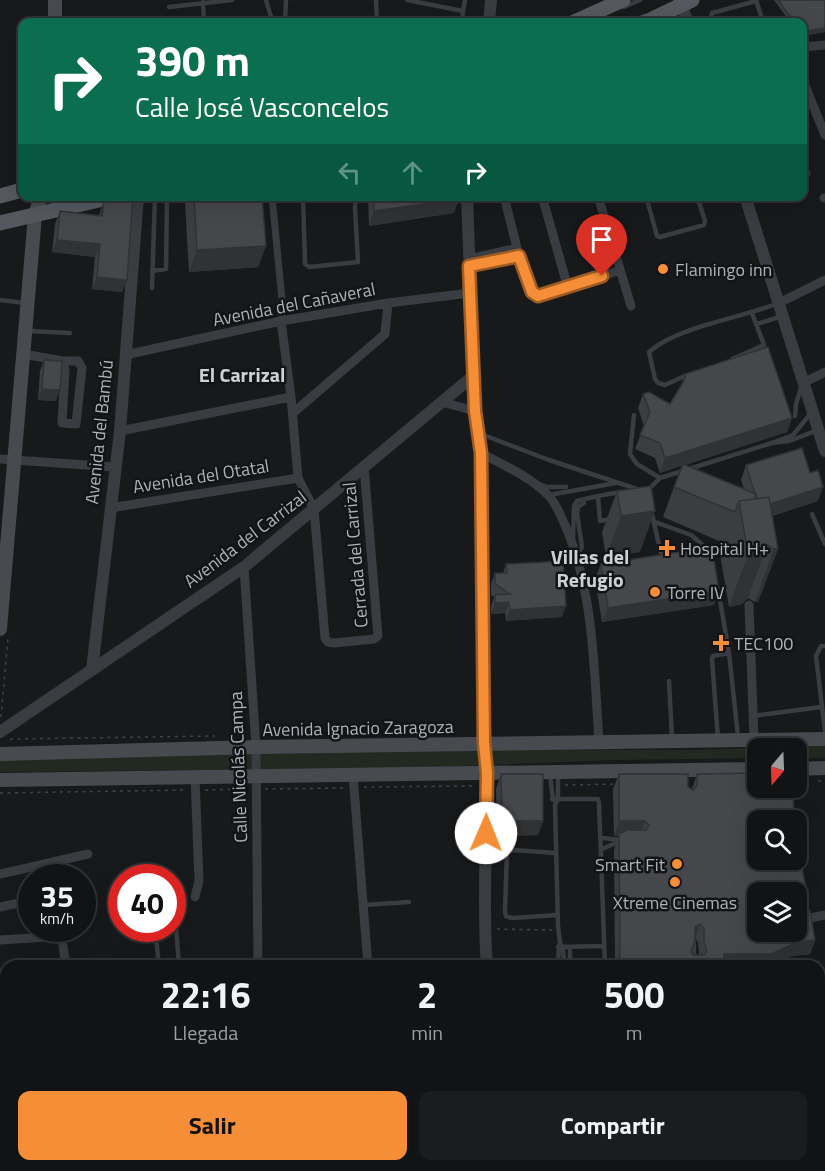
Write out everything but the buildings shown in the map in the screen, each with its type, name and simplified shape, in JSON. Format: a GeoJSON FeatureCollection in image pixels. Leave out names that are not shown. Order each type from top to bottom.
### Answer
{"type":"FeatureCollection","features":[{"type":"Feature","properties":{"kind":"main road"},"geometry":{"type":"LineString","coordinates":[[55,0],[55,18]]}},
{"type":"Feature","properties":{"kind":"main road"},"geometry":{"type":"LineString","coordinates":[[653,18],[684,2]]}},
{"type":"Feature","properties":{"kind":"main road"},"geometry":{"type":"LineString","coordinates":[[585,18],[622,4]]}},
{"type":"Feature","properties":{"kind":"main road"},"geometry":{"type":"LineString","coordinates":[[0,196],[18,191]]}},
{"type":"Feature","properties":{"kind":"main road"},"geometry":{"type":"LineString","coordinates":[[0,223],[38,207],[81,201]]}},
{"type":"Feature","properties":{"kind":"main road"},"geometry":{"type":"LineString","coordinates":[[0,629],[3,551],[38,207]]}},
{"type":"Feature","properties":{"kind":"main road","name":"Avenida Ignacio Zaragoza"},"geometry":{"type":"LineString","coordinates":[[0,754],[256,747],[747,739]]}},
{"type":"Feature","properties":{"kind":"main road","name":"Avenida Ignacio Zaragoza"},"geometry":{"type":"LineString","coordinates":[[807,739],[825,739]]}},
{"type":"Feature","properties":{"kind":"main road"},"geometry":{"type":"LineString","coordinates":[[807,769],[825,768]]}},
{"type":"Feature","properties":{"kind":"main road"},"geometry":{"type":"LineString","coordinates":[[0,780],[195,784],[487,779],[747,770]]}},
{"type":"Feature","properties":{"kind":"street"},"geometry":{"type":"LineString","coordinates":[[489,18],[491,0]]}},
{"type":"Feature","properties":{"kind":"street"},"geometry":{"type":"LineString","coordinates":[[684,2],[687,18]]}},
{"type":"Feature","properties":{"kind":"street"},"geometry":{"type":"LineString","coordinates":[[807,47],[825,45]]}},
{"type":"Feature","properties":{"kind":"street"},"geometry":{"type":"LineString","coordinates":[[807,90],[825,135]]}},
{"type":"Feature","properties":{"kind":"street","name":"Avenida del Bambú"},"geometry":{"type":"LineString","coordinates":[[92,670],[120,431],[138,201]]}},
{"type":"Feature","properties":{"kind":"street"},"geometry":{"type":"LineString","coordinates":[[272,201],[283,310],[281,321],[293,413],[298,478],[314,510]]}},
{"type":"Feature","properties":{"kind":"street"},"geometry":{"type":"LineString","coordinates":[[467,201],[473,376],[481,453],[484,743],[487,779],[484,929],[487,960]]}},
{"type":"Feature","properties":{"kind":"street"},"geometry":{"type":"LineString","coordinates":[[505,201],[518,252],[534,295],[542,296],[620,270]]}},
{"type":"Feature","properties":{"kind":"street"},"geometry":{"type":"LineString","coordinates":[[543,201],[567,288]]}},
{"type":"Feature","properties":{"kind":"street"},"geometry":{"type":"LineString","coordinates":[[599,201],[630,306]]}},
{"type":"Feature","properties":{"kind":"street"},"geometry":{"type":"LineString","coordinates":[[747,201],[825,451]]}},
{"type":"Feature","properties":{"kind":"street"},"geometry":{"type":"LineString","coordinates":[[469,262],[518,252]]}},
{"type":"Feature","properties":{"kind":"street"},"geometry":{"type":"LineString","coordinates":[[779,303],[825,280]]}},
{"type":"Feature","properties":{"kind":"street","name":"Avenida del Cañaveral"},"geometry":{"type":"LineString","coordinates":[[125,355],[281,321],[388,303],[470,293]]}},
{"type":"Feature","properties":{"kind":"street"},"geometry":{"type":"LineString","coordinates":[[293,413],[385,334],[388,303]]}},
{"type":"Feature","properties":{"kind":"street"},"geometry":{"type":"LineString","coordinates":[[23,354],[63,361],[78,361],[82,368],[76,424],[62,423],[65,370],[63,361]]}},
{"type":"Feature","properties":{"kind":"street"},"geometry":{"type":"LineString","coordinates":[[803,382],[825,372]]}},
{"type":"Feature","properties":{"kind":"street","name":"Avenida del Carrizal"},"geometry":{"type":"LineString","coordinates":[[0,732],[244,567],[473,376]]}},
{"type":"Feature","properties":{"kind":"street"},"geometry":{"type":"LineString","coordinates":[[120,431],[291,397]]}},
{"type":"Feature","properties":{"kind":"street"},"geometry":{"type":"LineString","coordinates":[[442,402],[475,411]]}},
{"type":"Feature","properties":{"kind":"street"},"geometry":{"type":"LineString","coordinates":[[481,453],[532,482],[549,495],[573,544],[589,619],[599,742]]}},
{"type":"Feature","properties":{"kind":"street"},"geometry":{"type":"LineString","coordinates":[[0,459],[115,467]]}},
{"type":"Feature","properties":{"kind":"street","name":"Cerrada del Carrizal"},"geometry":{"type":"LineString","coordinates":[[314,510],[324,638],[334,643],[374,639],[378,636],[379,631],[364,466]]}},
{"type":"Feature","properties":{"kind":"street","name":"Avenida del Otatal"},"geometry":{"type":"LineString","coordinates":[[110,508],[298,478]]}},
{"type":"Feature","properties":{"kind":"street","name":"Calle Nicolás Campa"},"geometry":{"type":"LineString","coordinates":[[244,567],[256,747],[258,960]]}},
{"type":"Feature","properties":{"kind":"street"},"geometry":{"type":"LineString","coordinates":[[749,605],[754,738]]}},
{"type":"Feature","properties":{"kind":"street"},"geometry":{"type":"LineString","coordinates":[[354,781],[368,960]]}},
{"type":"Feature","properties":{"kind":"street"},"geometry":{"type":"LineString","coordinates":[[195,784],[199,881],[195,897]]}},
{"type":"Feature","properties":{"kind":"street"},"geometry":{"type":"LineString","coordinates":[[0,874],[88,854]]}},
{"type":"Feature","properties":{"kind":"street"},"geometry":{"type":"LineString","coordinates":[[0,908],[18,904]]}},
{"type":"Feature","properties":{"kind":"street"},"geometry":{"type":"LineString","coordinates":[[807,919],[825,915]]}},
{"type":"Feature","properties":{"kind":"street"},"geometry":{"type":"LineString","coordinates":[[0,940],[18,939]]}},
{"type":"Feature","properties":{"kind":"street"},"geometry":{"type":"LineString","coordinates":[[63,946],[65,960]]}},
{"type":"Feature","properties":{"kind":"lane"},"geometry":{"type":"LineString","coordinates":[[169,7],[232,0]]}},
{"type":"Feature","properties":{"kind":"lane"},"geometry":{"type":"LineString","coordinates":[[266,0],[271,18]]}},
{"type":"Feature","properties":{"kind":"lane"},"geometry":{"type":"LineString","coordinates":[[285,18],[286,0]]}},
{"type":"Feature","properties":{"kind":"lane"},"geometry":{"type":"LineString","coordinates":[[376,0],[377,18]]}},
{"type":"Feature","properties":{"kind":"lane"},"geometry":{"type":"LineString","coordinates":[[407,0],[463,11]]}},
{"type":"Feature","properties":{"kind":"lane"},"geometry":{"type":"LineString","coordinates":[[462,18],[465,0]]}},
{"type":"Feature","properties":{"kind":"lane"},"geometry":{"type":"LineString","coordinates":[[622,4],[640,0]]}},
{"type":"Feature","properties":{"kind":"lane"},"geometry":{"type":"LineString","coordinates":[[711,18],[712,13],[756,0],[762,18]]}},
{"type":"Feature","properties":{"kind":"lane"},"geometry":{"type":"LineString","coordinates":[[203,2],[204,18]]}},
{"type":"Feature","properties":{"kind":"lane"},"geometry":{"type":"LineString","coordinates":[[639,18],[661,8],[684,2]]}},
{"type":"Feature","properties":{"kind":"lane"},"geometry":{"type":"LineString","coordinates":[[0,218],[67,201]]}},
{"type":"Feature","properties":{"kind":"lane"},"geometry":{"type":"LineString","coordinates":[[152,288],[155,201]]}},
{"type":"Feature","properties":{"kind":"lane"},"geometry":{"type":"LineString","coordinates":[[152,271],[166,269],[167,201]]}},
{"type":"Feature","properties":{"kind":"lane"},"geometry":{"type":"LineString","coordinates":[[303,201],[305,264],[309,267],[358,262],[356,201]]}},
{"type":"Feature","properties":{"kind":"lane"},"geometry":{"type":"LineString","coordinates":[[646,201],[657,236],[660,237],[704,225],[705,221],[699,201]]}},
{"type":"Feature","properties":{"kind":"lane"},"geometry":{"type":"LineString","coordinates":[[154,236],[166,235]]}},
{"type":"Feature","properties":{"kind":"lane"},"geometry":{"type":"LineString","coordinates":[[0,300],[27,304]]}},
{"type":"Feature","properties":{"kind":"lane"},"geometry":{"type":"LineString","coordinates":[[692,373],[665,385],[658,383],[649,352],[667,341],[711,324],[752,314],[779,303]]}},
{"type":"Feature","properties":{"kind":"lane"},"geometry":{"type":"LineString","coordinates":[[724,363],[762,347],[764,343],[752,314]]}},
{"type":"Feature","properties":{"kind":"lane"},"geometry":{"type":"LineString","coordinates":[[757,324],[783,315]]}},
{"type":"Feature","properties":{"kind":"lane"},"geometry":{"type":"LineString","coordinates":[[25,330],[70,333]]}},
{"type":"Feature","properties":{"kind":"lane"},"geometry":{"type":"LineString","coordinates":[[795,416],[803,382]]}},
{"type":"Feature","properties":{"kind":"lane"},"geometry":{"type":"LineString","coordinates":[[478,433],[636,489],[645,496],[660,478],[793,435],[812,411]]}},
{"type":"Feature","properties":{"kind":"lane"},"geometry":{"type":"LineString","coordinates":[[634,415],[630,454],[637,464],[660,478]]}},
{"type":"Feature","properties":{"kind":"lane"},"geometry":{"type":"LineString","coordinates":[[772,443],[789,441],[819,430]]}},
{"type":"Feature","properties":{"kind":"lane"},"geometry":{"type":"LineString","coordinates":[[532,482],[547,487],[566,487]]}},
{"type":"Feature","properties":{"kind":"lane"},"geometry":{"type":"LineString","coordinates":[[549,495],[618,483]]}},
{"type":"Feature","properties":{"kind":"lane"},"geometry":{"type":"LineString","coordinates":[[573,544],[574,506],[577,501],[636,489]]}},
{"type":"Feature","properties":{"kind":"lane"},"geometry":{"type":"LineString","coordinates":[[598,496],[600,521],[621,518]]}},
{"type":"Feature","properties":{"kind":"lane"},"geometry":{"type":"LineString","coordinates":[[576,557],[582,547],[577,513],[578,507],[584,503]]}},
{"type":"Feature","properties":{"kind":"lane"},"geometry":{"type":"LineString","coordinates":[[649,506],[655,522],[662,558],[672,556]]}},
{"type":"Feature","properties":{"kind":"lane"},"geometry":{"type":"LineString","coordinates":[[642,514],[652,513]]}},
{"type":"Feature","properties":{"kind":"lane"},"geometry":{"type":"LineString","coordinates":[[812,514],[825,544]]}},
{"type":"Feature","properties":{"kind":"lane"},"geometry":{"type":"LineString","coordinates":[[655,522],[691,535],[712,552],[702,553]]}},
{"type":"Feature","properties":{"kind":"lane"},"geometry":{"type":"LineString","coordinates":[[718,583],[729,654],[738,740]]}},
{"type":"Feature","properties":{"kind":"lane"},"geometry":{"type":"LineString","coordinates":[[825,646],[821,646],[816,656],[825,732]]}},
{"type":"Feature","properties":{"kind":"lane"},"geometry":{"type":"LineString","coordinates":[[718,740],[712,659],[713,656],[729,654]]}},
{"type":"Feature","properties":{"kind":"lane"},"geometry":{"type":"LineString","coordinates":[[669,681],[672,741]]}},
{"type":"Feature","properties":{"kind":"lane"},"geometry":{"type":"LineString","coordinates":[[753,716],[821,707]]}},
{"type":"Feature","properties":{"kind":"lane"},"geometry":{"type":"LineString","coordinates":[[555,776],[558,915],[563,960]]}},
{"type":"Feature","properties":{"kind":"lane"},"geometry":{"type":"LineString","coordinates":[[555,776],[555,799]]}},
{"type":"Feature","properties":{"kind":"lane"},"geometry":{"type":"LineString","coordinates":[[555,799],[598,800],[602,838],[605,960]]}},
{"type":"Feature","properties":{"kind":"lane"},"geometry":{"type":"LineString","coordinates":[[602,838],[630,840]]}},
{"type":"Feature","properties":{"kind":"lane"},"geometry":{"type":"LineString","coordinates":[[602,849],[621,840]]}},
{"type":"Feature","properties":{"kind":"lane"},"geometry":{"type":"LineString","coordinates":[[556,852],[514,850],[507,852],[505,912],[506,916],[512,918],[558,915]]}},
{"type":"Feature","properties":{"kind":"lane"},"geometry":{"type":"LineString","coordinates":[[363,905],[409,902]]}},
{"type":"Feature","properties":{"kind":"lane"},"geometry":{"type":"LineString","coordinates":[[157,942],[159,960]]}},
{"type":"Feature","properties":{"kind":"lane"},"geometry":{"type":"LineString","coordinates":[[177,942],[179,960]]}},
{"type":"Feature","properties":{"kind":"lane"},"geometry":{"type":"LineString","coordinates":[[694,943],[695,960]]}},
{"type":"Feature","properties":{"kind":"lane"},"geometry":{"type":"LineString","coordinates":[[560,946],[570,948],[604,946]]}},
{"type":"Feature","properties":{"kind":"lane"},"geometry":{"type":"LineString","coordinates":[[559,960],[560,946]]}},
{"type":"Feature","properties":{"kind":"lane"},"geometry":{"type":"LineString","coordinates":[[570,948],[570,960]]}},
{"type":"Feature","properties":{"kind":"lane"},"geometry":{"type":"LineString","coordinates":[[691,960],[694,957]]}},
{"type":"Feature","properties":{"kind":"path"},"geometry":{"type":"LineString","coordinates":[[555,776],[625,784]]}},
{"type":"Feature","properties":{"kind":"path"},"geometry":{"type":"LineString","coordinates":[[0,793],[195,784],[487,779]]}},
{"type":"Feature","properties":{"kind":"path"},"geometry":{"type":"LineString","coordinates":[[484,929],[559,930]]}},
{"type":"Feature","properties":{"kind":"shaded area"},"geometry":{"type":"Polygon","coordinates":[[[825,746],[825,758],[807,758],[807,747],[825,746]]]}},
{"type":"Feature","properties":{"kind":"shaded area"},"geometry":{"type":"Polygon","coordinates":[[[747,748],[747,758],[617,760],[410,768],[0,772],[0,759],[321,750],[747,748]]]}},
{"type":"Feature","properties":{"kind":"place","name":"Flamingo inn"},"geometry":{"type":"Point","coordinates":[663,269]}},
{"type":"Feature","properties":{"kind":"place","name":"Hospital H+"},"geometry":{"type":"Point","coordinates":[667,548]}},
{"type":"Feature","properties":{"kind":"place","name":"Torre IV"},"geometry":{"type":"Point","coordinates":[655,592]}},
{"type":"Feature","properties":{"kind":"place","name":"TEC100"},"geometry":{"type":"Point","coordinates":[721,643]}},
{"type":"Feature","properties":{"kind":"place","name":"Smart Fit"},"geometry":{"type":"Point","coordinates":[677,864]}},
{"type":"Feature","properties":{"kind":"place","name":"Xtreme Cinemas"},"geometry":{"type":"Point","coordinates":[675,882]}},
{"type":"Feature","properties":{"kind":"district","name":"El Carrizal"},"geometry":{"type":"Point","coordinates":[242,374]}},
{"type":"Feature","properties":{"kind":"district","name":"Villas del Refugio"},"geometry":{"type":"Point","coordinates":[590,568]}},
{"type":"Feature","properties":{"kind":"route"},"geometry":{"type":"LineString","coordinates":[[486,833],[481,453],[475,411],[469,266],[519,256],[532,292],[538,296],[602,276]]}}]}
